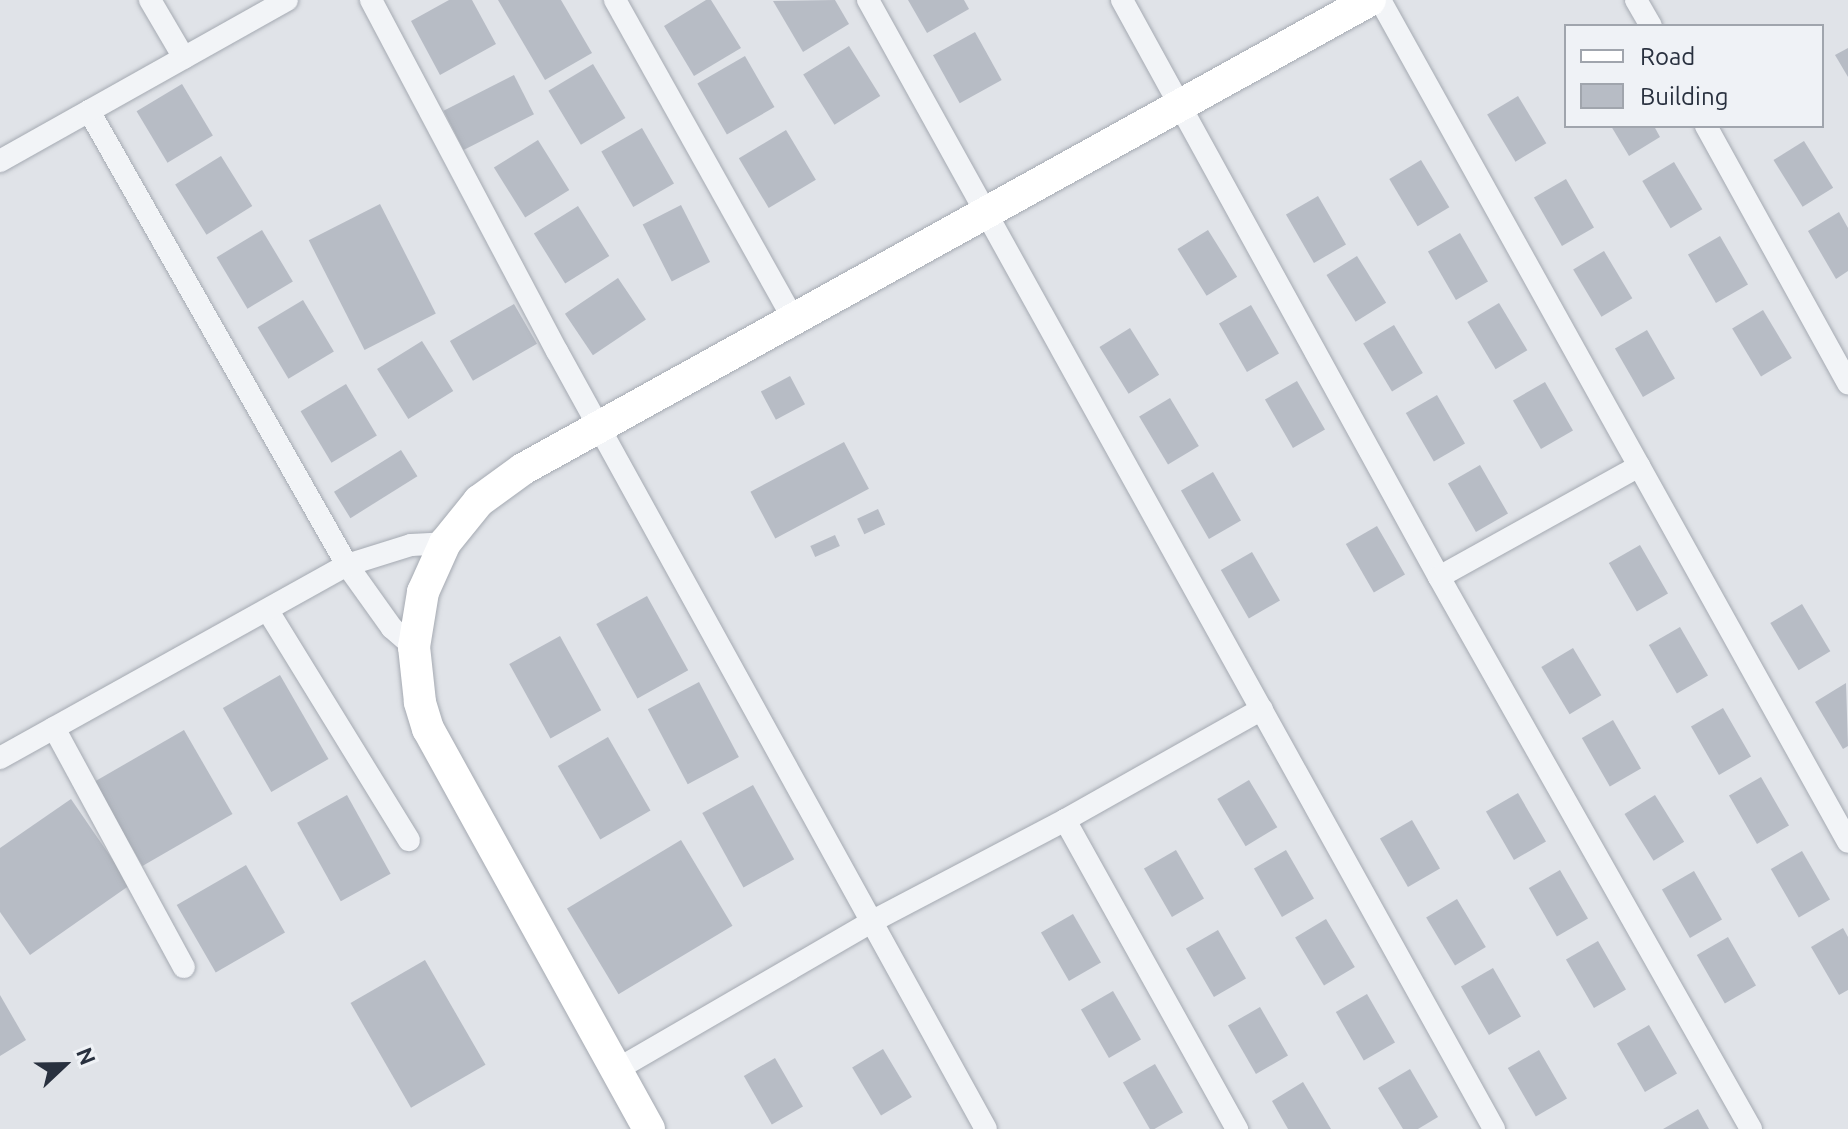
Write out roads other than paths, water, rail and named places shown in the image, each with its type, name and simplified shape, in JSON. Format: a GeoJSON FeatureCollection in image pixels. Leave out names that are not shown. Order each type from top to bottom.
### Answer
{"type":"FeatureCollection","features":[{"type":"Feature","properties":{"kind":"main road"},"geometry":{"type":"LineString","coordinates":[[649,1129],[440,754],[420,702],[414,647],[423,592],[445,543],[461,521],[500,483],[1370,0]]}},
{"type":"Feature","properties":{"kind":"street"},"geometry":{"type":"LineString","coordinates":[[150,0],[184,58]]}},
{"type":"Feature","properties":{"kind":"street"},"geometry":{"type":"LineString","coordinates":[[0,161],[287,0]]}},
{"type":"Feature","properties":{"kind":"street"},"geometry":{"type":"LineString","coordinates":[[371,0],[557,351],[986,1129]]}},
{"type":"Feature","properties":{"kind":"street"},"geometry":{"type":"LineString","coordinates":[[615,0],[793,319]]}},
{"type":"Feature","properties":{"kind":"street"},"geometry":{"type":"LineString","coordinates":[[868,0],[1494,1129]]}},
{"type":"Feature","properties":{"kind":"street"},"geometry":{"type":"LineString","coordinates":[[1122,0],[1439,577],[1751,1129]]}},
{"type":"Feature","properties":{"kind":"street"},"geometry":{"type":"LineString","coordinates":[[1380,0],[1848,842]]}},
{"type":"Feature","properties":{"kind":"street"},"geometry":{"type":"LineString","coordinates":[[1636,0],[1650,24]]}},
{"type":"Feature","properties":{"kind":"street"},"geometry":{"type":"LineString","coordinates":[[89,111],[347,565],[392,628],[414,647]]}},
{"type":"Feature","properties":{"kind":"street"},"geometry":{"type":"LineString","coordinates":[[1707,128],[1848,383]]}},
{"type":"Feature","properties":{"kind":"street"},"geometry":{"type":"LineString","coordinates":[[1439,577],[1639,466]]}},
{"type":"Feature","properties":{"kind":"street"},"geometry":{"type":"LineString","coordinates":[[0,758],[347,565],[411,545],[445,543]]}},
{"type":"Feature","properties":{"kind":"street"},"geometry":{"type":"LineString","coordinates":[[268,611],[409,840]]}},
{"type":"Feature","properties":{"kind":"street"},"geometry":{"type":"LineString","coordinates":[[616,1070],[871,922],[1065,820],[1262,709]]}},
{"type":"Feature","properties":{"kind":"street"},"geometry":{"type":"LineString","coordinates":[[54,728],[184,967]]}},
{"type":"Feature","properties":{"kind":"street"},"geometry":{"type":"LineString","coordinates":[[1065,820],[1237,1129]]}}]}
